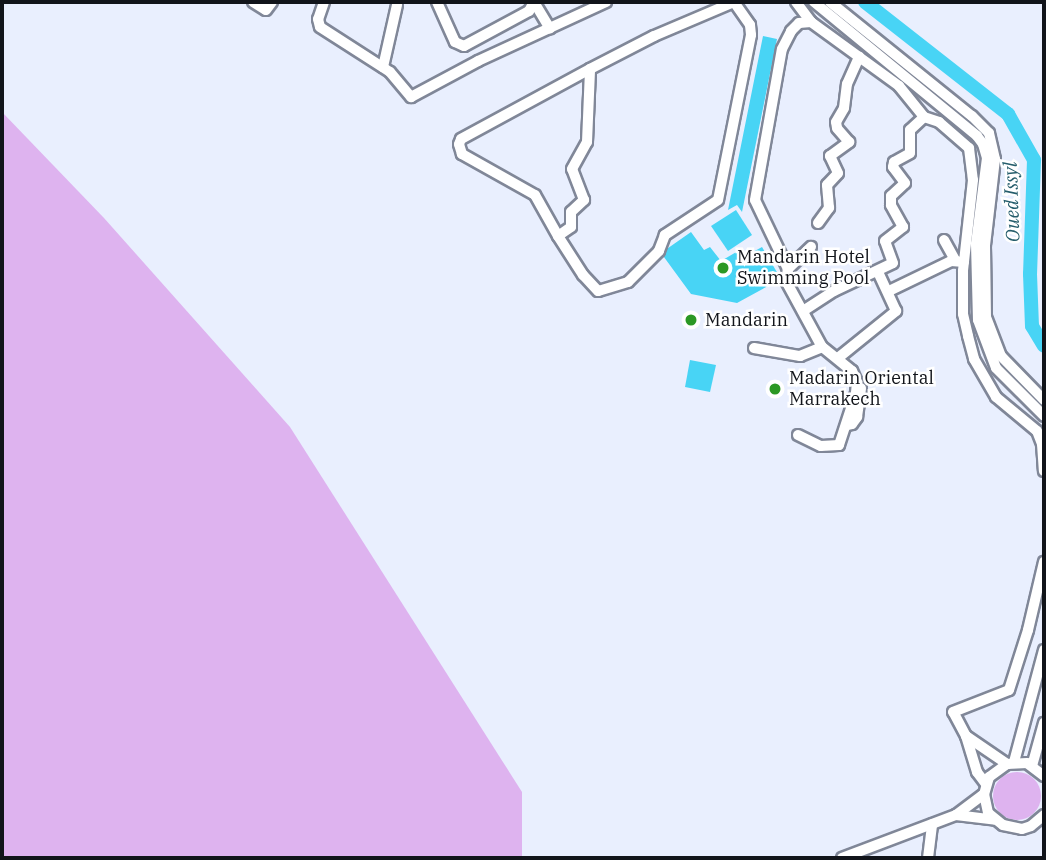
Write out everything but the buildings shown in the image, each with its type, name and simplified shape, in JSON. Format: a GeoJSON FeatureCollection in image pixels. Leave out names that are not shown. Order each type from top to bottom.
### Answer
{"type":"FeatureCollection","features":[{"type":"Feature","properties":{"kind":"street"},"geometry":{"type":"LineString","coordinates":[[253,2],[266,10],[271,2]]}},
{"type":"Feature","properties":{"kind":"street"},"geometry":{"type":"LineString","coordinates":[[324,2],[318,19],[320,27],[383,67],[411,96],[599,3]]}},
{"type":"Feature","properties":{"kind":"street"},"geometry":{"type":"LineString","coordinates":[[437,2],[455,42],[460,45],[472,64]]}},
{"type":"Feature","properties":{"kind":"street"},"geometry":{"type":"LineString","coordinates":[[460,45],[469,45],[529,11],[534,2]]}},
{"type":"Feature","properties":{"kind":"street"},"geometry":{"type":"LineString","coordinates":[[534,2],[550,29]]}},
{"type":"Feature","properties":{"kind":"street"},"geometry":{"type":"LineString","coordinates":[[734,2],[750,25],[751,35],[718,200],[665,235],[659,251],[628,282],[604,292],[593,289],[535,195],[462,154],[459,144],[461,139],[590,69],[654,36],[734,2]]}},
{"type":"Feature","properties":{"kind":"street"},"geometry":{"type":"LineString","coordinates":[[796,2],[811,22],[899,86],[925,117],[939,122],[972,154],[959,261],[963,314],[974,359],[996,397],[1037,431],[1042,444],[1044,471]]}},
{"type":"Feature","properties":{"kind":"street"},"geometry":{"type":"LineString","coordinates":[[814,2],[977,136],[983,144],[987,159],[976,244],[978,320],[996,368],[1044,416]]}},
{"type":"Feature","properties":{"kind":"street"},"geometry":{"type":"LineString","coordinates":[[830,2],[972,116],[989,133],[995,159],[984,254],[986,317],[1001,356],[1044,400]]}},
{"type":"Feature","properties":{"kind":"street"},"geometry":{"type":"LineString","coordinates":[[383,67],[397,3]]}},
{"type":"Feature","properties":{"kind":"street"},"geometry":{"type":"LineString","coordinates":[[798,435],[821,446],[839,445],[847,425],[857,382],[852,371],[822,347],[786,281],[788,269],[755,200],[764,134],[782,49],[791,31],[799,23],[811,22]]}},
{"type":"Feature","properties":{"kind":"street"},"geometry":{"type":"LineString","coordinates":[[818,223],[829,208],[827,185],[838,173],[830,156],[849,142],[837,128],[836,122],[844,108],[847,84],[859,57]]}},
{"type":"Feature","properties":{"kind":"street"},"geometry":{"type":"LineString","coordinates":[[558,236],[571,227],[570,212],[584,200],[572,169],[587,142],[590,69]]}},
{"type":"Feature","properties":{"kind":"street"},"geometry":{"type":"LineString","coordinates":[[803,312],[834,291],[893,263],[885,241],[904,227],[891,205],[891,196],[905,183],[893,167],[894,162],[910,153],[910,130],[925,117]]}},
{"type":"Feature","properties":{"kind":"street"},"geometry":{"type":"LineString","coordinates":[[944,240],[959,261]]}},
{"type":"Feature","properties":{"kind":"street"},"geometry":{"type":"LineString","coordinates":[[788,269],[811,247]]}},
{"type":"Feature","properties":{"kind":"street"},"geometry":{"type":"LineString","coordinates":[[889,291],[959,261]]}},
{"type":"Feature","properties":{"kind":"street"},"geometry":{"type":"LineString","coordinates":[[838,358],[848,347],[892,317],[896,311],[878,272]]}},
{"type":"Feature","properties":{"kind":"street"},"geometry":{"type":"LineString","coordinates":[[754,348],[800,356],[822,347]]}},
{"type":"Feature","properties":{"kind":"street"},"geometry":{"type":"LineString","coordinates":[[994,820],[985,804],[985,789],[966,736],[953,712],[1009,690],[1028,629],[1044,562]]}},
{"type":"Feature","properties":{"kind":"street"},"geometry":{"type":"LineString","coordinates":[[842,858],[956,815],[985,789],[994,771],[1011,763],[1039,688],[1044,650]]}},
{"type":"Feature","properties":{"kind":"street"},"geometry":{"type":"LineString","coordinates":[[1044,723],[1037,766],[1044,776]]}},
{"type":"Feature","properties":{"kind":"street"},"geometry":{"type":"LineString","coordinates":[[966,736],[1011,763],[1037,766]]}},
{"type":"Feature","properties":{"kind":"street"},"geometry":{"type":"LineString","coordinates":[[956,815],[994,820],[1022,829],[1031,826],[1044,815]]}},
{"type":"Feature","properties":{"kind":"street"},"geometry":{"type":"LineString","coordinates":[[928,858],[932,824]]}},
{"type":"Feature","properties":{"kind":"shaded area"},"geometry":{"type":"Polygon","coordinates":[[[2,112],[104,218],[290,427],[522,792],[522,858],[2,858],[2,112]]]}},
{"type":"Feature","properties":{"kind":"shaded area"},"geometry":{"type":"Polygon","coordinates":[[[1017,772],[1034,779],[1041,796],[1034,813],[1017,820],[1000,813],[993,796],[1000,779],[1017,772]]]}},
{"type":"Feature","properties":{"kind":"water"},"geometry":{"type":"Polygon","coordinates":[[[763,36],[777,39],[742,212],[737,205],[728,210],[763,36]]]}},
{"type":"Feature","properties":{"kind":"water"},"geometry":{"type":"Polygon","coordinates":[[[736,210],[752,235],[728,251],[711,226],[736,210]]]}},
{"type":"Feature","properties":{"kind":"water","name":"Mandarin Hotel Swimming Pool"},"geometry":{"type":"Polygon","coordinates":[[[691,232],[704,250],[710,247],[721,261],[738,251],[742,258],[762,247],[781,279],[737,303],[691,294],[661,253],[691,232]]]}},
{"type":"Feature","properties":{"kind":"water"},"geometry":{"type":"Polygon","coordinates":[[[690,360],[716,365],[710,392],[685,387],[690,360]]]}},
{"type":"Feature","properties":{"kind":"waterway","name":"Oued Issyl"},"geometry":{"type":"LineString","coordinates":[[865,2],[1008,114],[1034,160],[1030,274],[1032,326],[1044,346]]}},
{"type":"Feature","properties":{"kind":"place","name":"Mandarin Hotel Swimming Pool"},"geometry":{"type":"Point","coordinates":[723,268]}},
{"type":"Feature","properties":{"kind":"place","name":"Mandarin"},"geometry":{"type":"Point","coordinates":[691,320]}},
{"type":"Feature","properties":{"kind":"place","name":"Madarin Oriental Marrakech"},"geometry":{"type":"Point","coordinates":[775,389]}}]}
